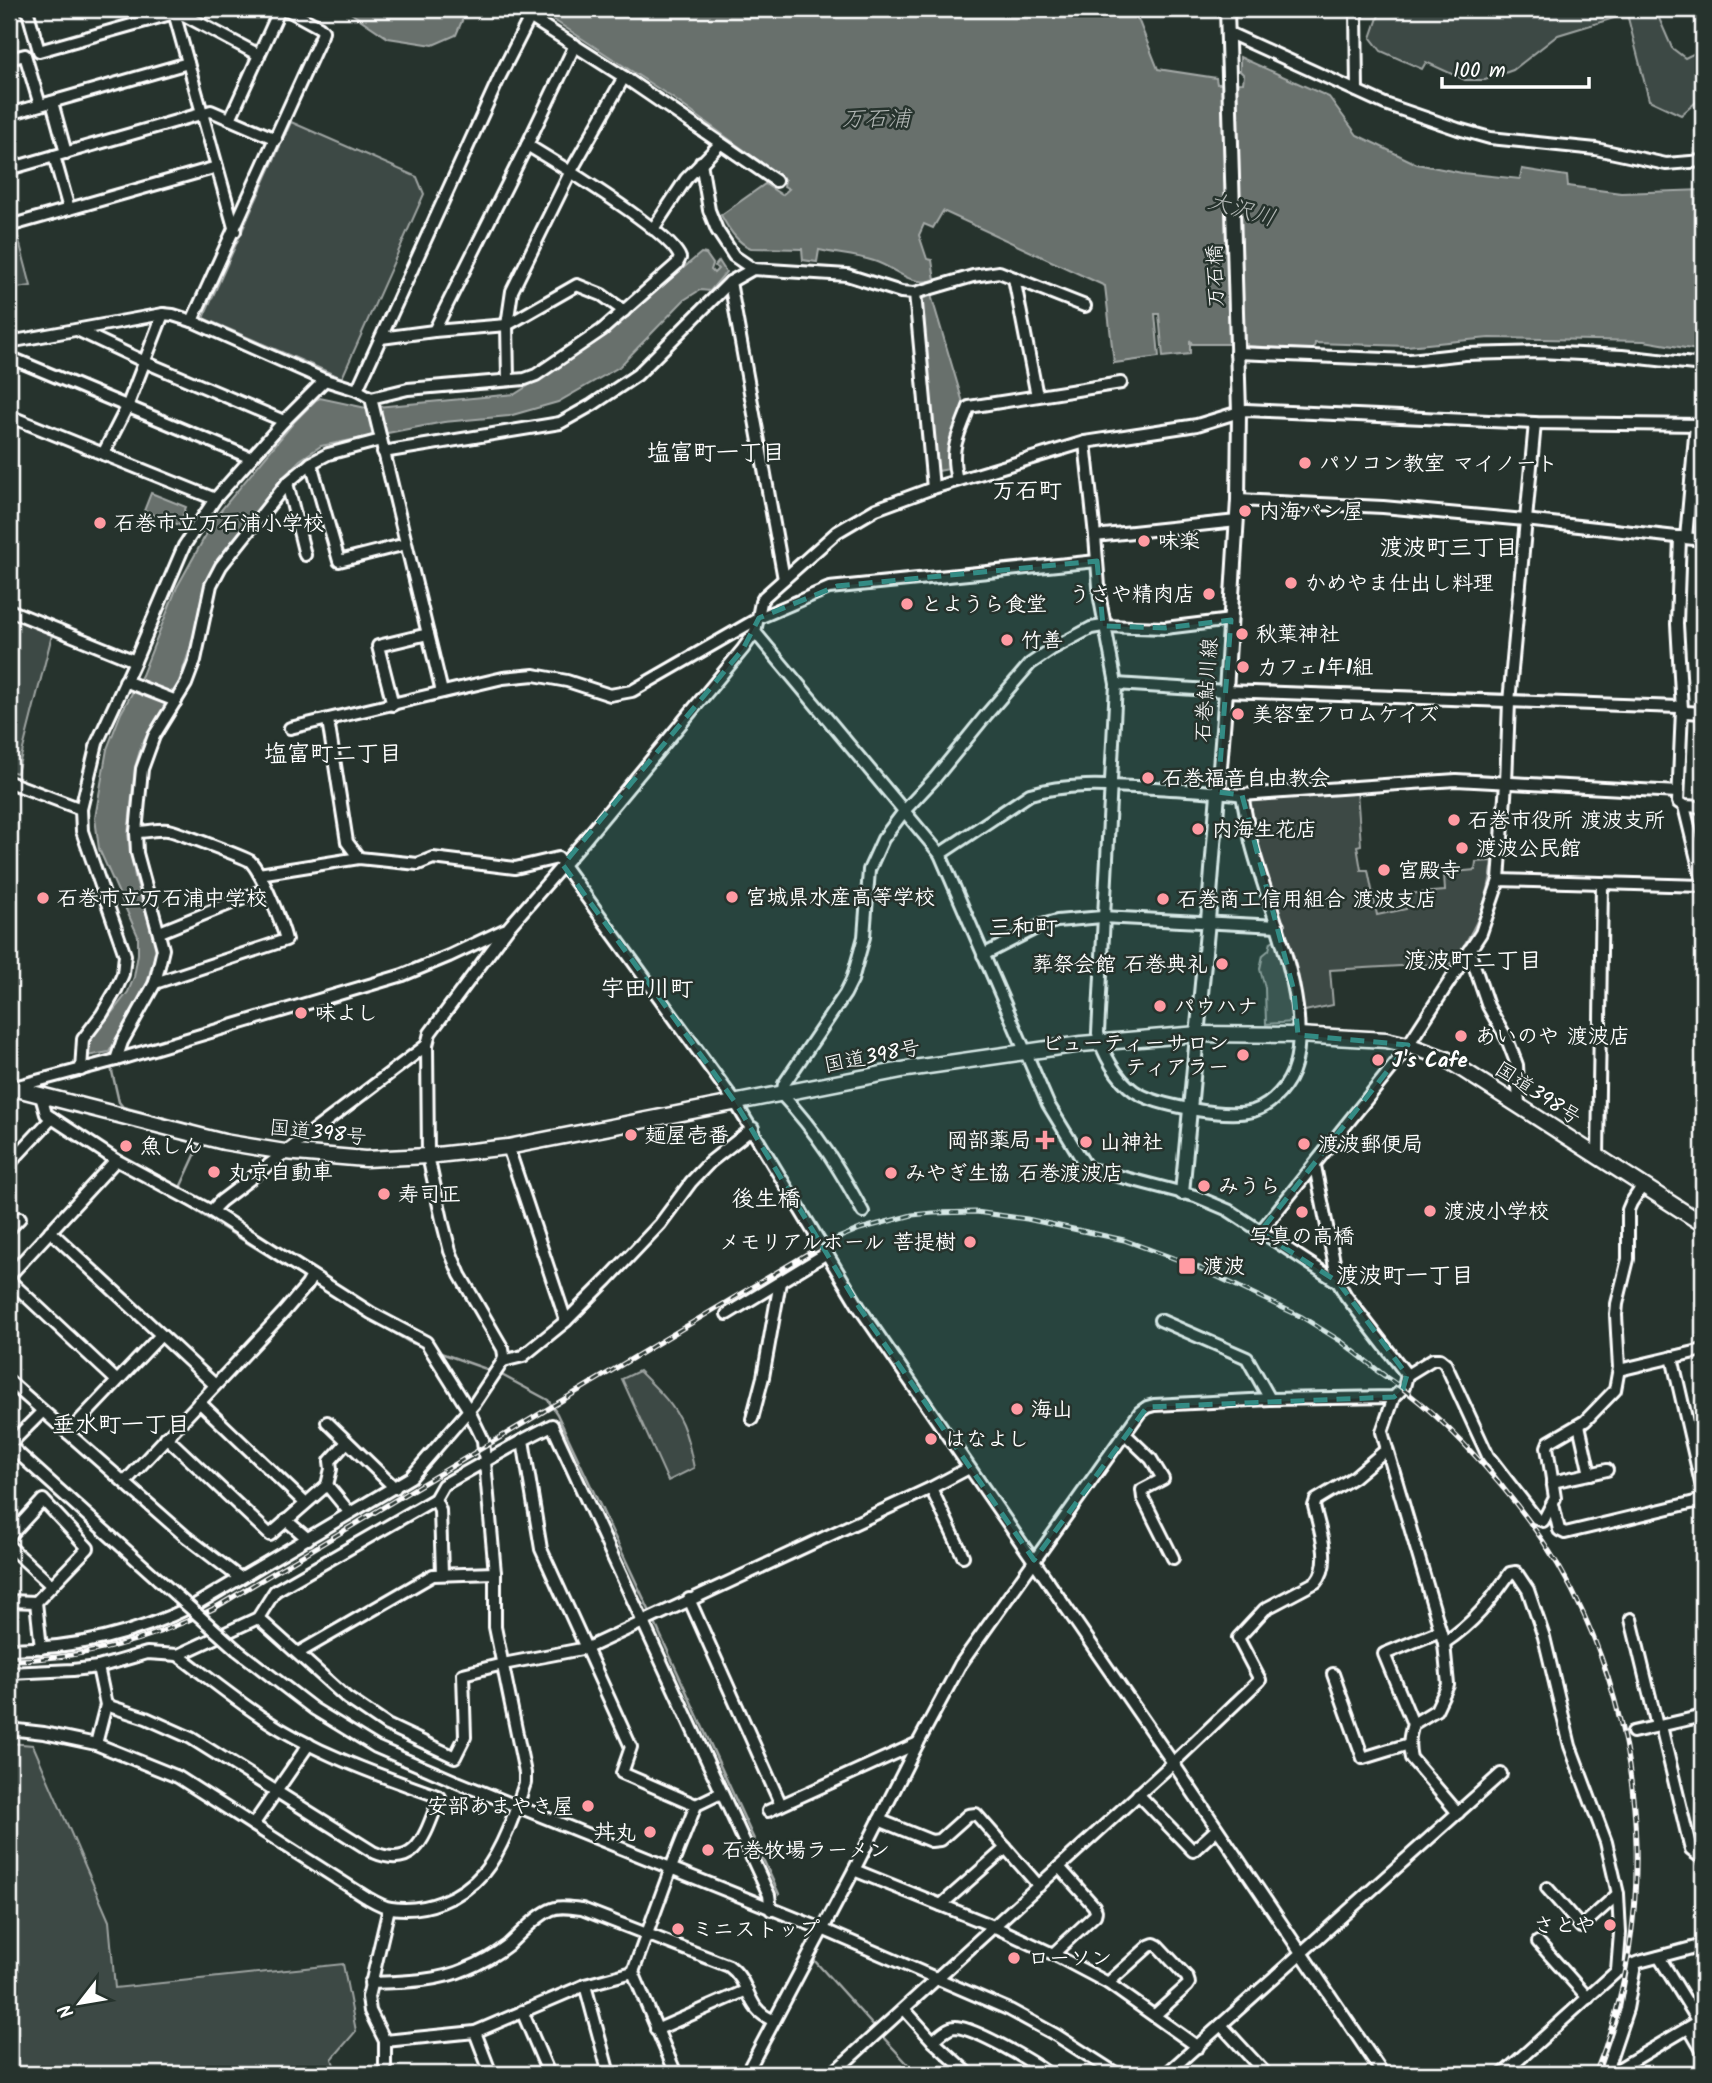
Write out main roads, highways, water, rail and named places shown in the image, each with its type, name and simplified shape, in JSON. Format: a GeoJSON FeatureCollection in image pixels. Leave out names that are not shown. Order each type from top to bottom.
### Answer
{"type":"FeatureCollection","features":[{"type":"Feature","properties":{"kind":"highway","name":"国道398号"},"geometry":{"type":"LineString","coordinates":[[10,1087],[203,1137],[285,1152],[365,1159],[428,1156],[508,1147],[907,1069],[1100,1042],[1198,1034],[1362,1038],[1408,1045],[1446,1059],[1703,1224]]}},
{"type":"Feature","properties":{"kind":"main road","name":"万石橋"},"geometry":{"type":"LineString","coordinates":[[1227,9],[1237,351]]}},
{"type":"Feature","properties":{"kind":"main road","name":"石巻鮎川線"},"geometry":{"type":"LineString","coordinates":[[1182,1193],[1208,922],[1231,620],[1238,500],[1237,351]]}},
{"type":"Feature","properties":{"kind":"water"},"geometry":{"type":"Polygon","coordinates":[[[345,9],[467,9],[456,35],[433,45],[388,38],[345,9]]]}},
{"type":"Feature","properties":{"kind":"water"},"geometry":{"type":"Polygon","coordinates":[[[537,9],[1134,9],[1158,69],[1216,78],[1217,84],[1243,83],[1240,57],[1329,97],[1357,135],[1417,164],[1462,173],[1520,179],[1522,169],[1567,176],[1568,186],[1621,193],[1703,190],[1703,351],[1644,341],[1489,338],[1407,346],[1315,343],[1314,350],[1247,344],[1192,344],[1190,340],[1190,354],[1163,357],[1159,314],[1155,314],[1159,357],[1114,363],[1105,286],[943,211],[933,228],[924,224],[919,235],[927,259],[932,260],[935,280],[911,279],[882,264],[854,256],[819,250],[817,262],[803,260],[802,249],[751,248],[741,243],[721,215],[765,184],[782,195],[789,189],[784,186],[785,180],[674,99],[537,9]]]}},
{"type":"Feature","properties":{"kind":"water"},"geometry":{"type":"Polygon","coordinates":[[[701,253],[706,254],[713,264],[711,270],[714,273],[718,269],[715,266],[719,261],[726,272],[710,291],[700,290],[684,300],[619,367],[558,402],[509,416],[444,422],[321,446],[300,460],[278,483],[215,565],[204,592],[198,625],[174,696],[142,744],[135,767],[128,835],[135,877],[156,951],[147,983],[109,1052],[87,1056],[88,1043],[128,992],[138,954],[138,936],[99,849],[95,818],[107,749],[121,713],[142,675],[177,587],[217,515],[294,422],[316,400],[320,398],[366,408],[515,394],[607,333],[701,253]]]}},
{"type":"Feature","properties":{"kind":"water"},"geometry":{"type":"Polygon","coordinates":[[[931,295],[964,406],[949,444],[949,469],[938,471],[919,298],[931,295]]]}},
{"type":"Feature","properties":{"kind":"water"},"geometry":{"type":"Polygon","coordinates":[[[151,493],[186,507],[179,525],[144,511],[151,493]]]}},
{"type":"Feature","properties":{"kind":"waterway"},"geometry":{"type":"LineString","coordinates":[[111,1067],[119,1102],[123,1107],[192,1125]]}},
{"type":"Feature","properties":{"kind":"waterway"},"geometry":{"type":"LineString","coordinates":[[179,1190],[201,1142]]}},
{"type":"Feature","properties":{"kind":"waterway"},"geometry":{"type":"LineString","coordinates":[[177,1196],[175,1198],[307,1280]]}},
{"type":"Feature","properties":{"kind":"waterway"},"geometry":{"type":"LineString","coordinates":[[313,1284],[409,1342],[426,1347]]}},
{"type":"Feature","properties":{"kind":"waterway"},"geometry":{"type":"LineString","coordinates":[[435,1351],[492,1371]]}},
{"type":"Feature","properties":{"kind":"waterway"},"geometry":{"type":"LineString","coordinates":[[498,1373],[548,1400],[557,1414],[651,1614]]}},
{"type":"Feature","properties":{"kind":"waterway"},"geometry":{"type":"LineString","coordinates":[[654,1621],[779,1894]]}},
{"type":"Feature","properties":{"kind":"waterway"},"geometry":{"type":"LineString","coordinates":[[814,1960],[877,2030]]}},
{"type":"Feature","properties":{"kind":"waterway"},"geometry":{"type":"LineString","coordinates":[[881,2035],[917,2074]]}},
{"type":"Feature","properties":{"kind":"railway"},"geometry":{"type":"LineString","coordinates":[[9,1660],[63,1657],[114,1646],[164,1630],[213,1609],[807,1254],[860,1229],[912,1215],[976,1212],[1027,1219],[1124,1240],[1195,1266],[1302,1317],[1342,1342],[1385,1376]]}},
{"type":"Feature","properties":{"kind":"railway"},"geometry":{"type":"LineString","coordinates":[[1377,1371],[1409,1393],[1452,1432],[1518,1506],[1565,1577],[1606,1670],[1632,1785],[1636,1844],[1635,1903],[1627,1961],[1614,2018],[1595,2074]]}},
{"type":"Feature","properties":{"kind":"place","name":"パソコン教室 マイノート"},"geometry":{"type":"Point","coordinates":[1305,463]}},
{"type":"Feature","properties":{"kind":"place","name":"内海パン屋"},"geometry":{"type":"Point","coordinates":[1245,511]}},
{"type":"Feature","properties":{"kind":"place","name":"石巻市立万石浦小学校"},"geometry":{"type":"Point","coordinates":[100,523]}},
{"type":"Feature","properties":{"kind":"place","name":"味楽"},"geometry":{"type":"Point","coordinates":[1144,541]}},
{"type":"Feature","properties":{"kind":"place","name":"かめやま仕出し料理"},"geometry":{"type":"Point","coordinates":[1291,583]}},
{"type":"Feature","properties":{"kind":"place","name":"うさや精肉店"},"geometry":{"type":"Point","coordinates":[1209,594]}},
{"type":"Feature","properties":{"kind":"place","name":"とようら食堂"},"geometry":{"type":"Point","coordinates":[907,604]}},
{"type":"Feature","properties":{"kind":"place","name":"秋葉神社"},"geometry":{"type":"Point","coordinates":[1242,634]}},
{"type":"Feature","properties":{"kind":"place","name":"竹善"},"geometry":{"type":"Point","coordinates":[1007,640]}},
{"type":"Feature","properties":{"kind":"place","name":"カフェ1年1組"},"geometry":{"type":"Point","coordinates":[1243,667]}},
{"type":"Feature","properties":{"kind":"place","name":"美容室フロムケイズ"},"geometry":{"type":"Point","coordinates":[1238,714]}},
{"type":"Feature","properties":{"kind":"place","name":"石巻福音自由教会"},"geometry":{"type":"Point","coordinates":[1148,778]}},
{"type":"Feature","properties":{"kind":"place","name":"石巻市役所 渡波支所"},"geometry":{"type":"Point","coordinates":[1454,820]}},
{"type":"Feature","properties":{"kind":"place","name":"内海生花店"},"geometry":{"type":"Point","coordinates":[1198,829]}},
{"type":"Feature","properties":{"kind":"place","name":"渡波公民館"},"geometry":{"type":"Point","coordinates":[1462,848]}},
{"type":"Feature","properties":{"kind":"place","name":"宮殿寺"},"geometry":{"type":"Point","coordinates":[1384,870]}},
{"type":"Feature","properties":{"kind":"place","name":"宮城県水産高等学校"},"geometry":{"type":"Point","coordinates":[732,897]}},
{"type":"Feature","properties":{"kind":"place","name":"石巻市立万石浦中学校"},"geometry":{"type":"Point","coordinates":[43,898]}},
{"type":"Feature","properties":{"kind":"place","name":"石巻商工信用組合 渡波支店"},"geometry":{"type":"Point","coordinates":[1163,899]}},
{"type":"Feature","properties":{"kind":"place","name":"葬祭会館 石巻典礼"},"geometry":{"type":"Point","coordinates":[1222,964]}},
{"type":"Feature","properties":{"kind":"place","name":"パウハナ"},"geometry":{"type":"Point","coordinates":[1160,1006]}},
{"type":"Feature","properties":{"kind":"place","name":"味よし"},"geometry":{"type":"Point","coordinates":[301,1013]}},
{"type":"Feature","properties":{"kind":"place","name":"あいのや 渡波店"},"geometry":{"type":"Point","coordinates":[1461,1036]}},
{"type":"Feature","properties":{"kind":"place","name":"ビューティーサロン ティアラー"},"geometry":{"type":"Point","coordinates":[1243,1055]}},
{"type":"Feature","properties":{"kind":"place","name":"J's Cafe"},"geometry":{"type":"Point","coordinates":[1378,1060]}},
{"type":"Feature","properties":{"kind":"place","name":"麺屋壱番"},"geometry":{"type":"Point","coordinates":[631,1135]}},
{"type":"Feature","properties":{"kind":"place","name":"岡部薬局"},"geometry":{"type":"Point","coordinates":[1045,1140]}},
{"type":"Feature","properties":{"kind":"place","name":"山神社"},"geometry":{"type":"Point","coordinates":[1086,1142]}},
{"type":"Feature","properties":{"kind":"place","name":"渡波郵便局"},"geometry":{"type":"Point","coordinates":[1304,1144]}},
{"type":"Feature","properties":{"kind":"place","name":"魚しん"},"geometry":{"type":"Point","coordinates":[126,1146]}},
{"type":"Feature","properties":{"kind":"place","name":"丸京自動車"},"geometry":{"type":"Point","coordinates":[214,1172]}},
{"type":"Feature","properties":{"kind":"place","name":"みやぎ生協 石巻渡波店"},"geometry":{"type":"Point","coordinates":[891,1173]}},
{"type":"Feature","properties":{"kind":"place","name":"みうら"},"geometry":{"type":"Point","coordinates":[1204,1186]}},
{"type":"Feature","properties":{"kind":"place","name":"寿司正"},"geometry":{"type":"Point","coordinates":[384,1194]}},
{"type":"Feature","properties":{"kind":"place","name":"渡波小学校"},"geometry":{"type":"Point","coordinates":[1430,1211]}},
{"type":"Feature","properties":{"kind":"place","name":"写真の高橋"},"geometry":{"type":"Point","coordinates":[1302,1212]}},
{"type":"Feature","properties":{"kind":"place","name":"メモリアルホール 菩提樹"},"geometry":{"type":"Point","coordinates":[970,1242]}},
{"type":"Feature","properties":{"kind":"place","name":"渡波"},"geometry":{"type":"Point","coordinates":[1187,1266]}},
{"type":"Feature","properties":{"kind":"place","name":"海山"},"geometry":{"type":"Point","coordinates":[1017,1409]}},
{"type":"Feature","properties":{"kind":"place","name":"はなよし"},"geometry":{"type":"Point","coordinates":[931,1439]}},
{"type":"Feature","properties":{"kind":"place","name":"安部あまやき屋"},"geometry":{"type":"Point","coordinates":[588,1806]}},
{"type":"Feature","properties":{"kind":"place","name":"丼丸"},"geometry":{"type":"Point","coordinates":[650,1832]}},
{"type":"Feature","properties":{"kind":"place","name":"石巻牧場ラーメン"},"geometry":{"type":"Point","coordinates":[708,1850]}},
{"type":"Feature","properties":{"kind":"place","name":"さとや"},"geometry":{"type":"Point","coordinates":[1610,1925]}},
{"type":"Feature","properties":{"kind":"place","name":"ミニストップ"},"geometry":{"type":"Point","coordinates":[678,1929]}},
{"type":"Feature","properties":{"kind":"place","name":"ローソン"},"geometry":{"type":"Point","coordinates":[1014,1958]}},
{"type":"Feature","properties":{"kind":"district","name":"塩富町一丁目"},"geometry":{"type":"Point","coordinates":[716,452]}},
{"type":"Feature","properties":{"kind":"district","name":"万石町"},"geometry":{"type":"Point","coordinates":[1027,490]}},
{"type":"Feature","properties":{"kind":"district","name":"渡波町三丁目"},"geometry":{"type":"Point","coordinates":[1449,547]}},
{"type":"Feature","properties":{"kind":"district","name":"塩富町二丁目"},"geometry":{"type":"Point","coordinates":[333,753]}},
{"type":"Feature","properties":{"kind":"district","name":"三和町"},"geometry":{"type":"Point","coordinates":[1023,927]}},
{"type":"Feature","properties":{"kind":"district","name":"渡波町二丁目"},"geometry":{"type":"Point","coordinates":[1473,960]}},
{"type":"Feature","properties":{"kind":"district","name":"宇田川町"},"geometry":{"type":"Point","coordinates":[647,988]}},
{"type":"Feature","properties":{"kind":"district","name":"後生橋"},"geometry":{"type":"Point","coordinates":[766,1198]}},
{"type":"Feature","properties":{"kind":"district","name":"渡波町一丁目"},"geometry":{"type":"Point","coordinates":[1405,1275]}},
{"type":"Feature","properties":{"kind":"district","name":"垂水町一丁目"},"geometry":{"type":"Point","coordinates":[121,1424]}},
{"type":"Feature","properties":{"kind":"water label","name":"万石浦"},"geometry":{"type":"Point","coordinates":[876,118]}},
{"type":"Feature","properties":{"kind":"water label","name":"大沢川"},"geometry":{"type":"Point","coordinates":[1242,209]}}]}
